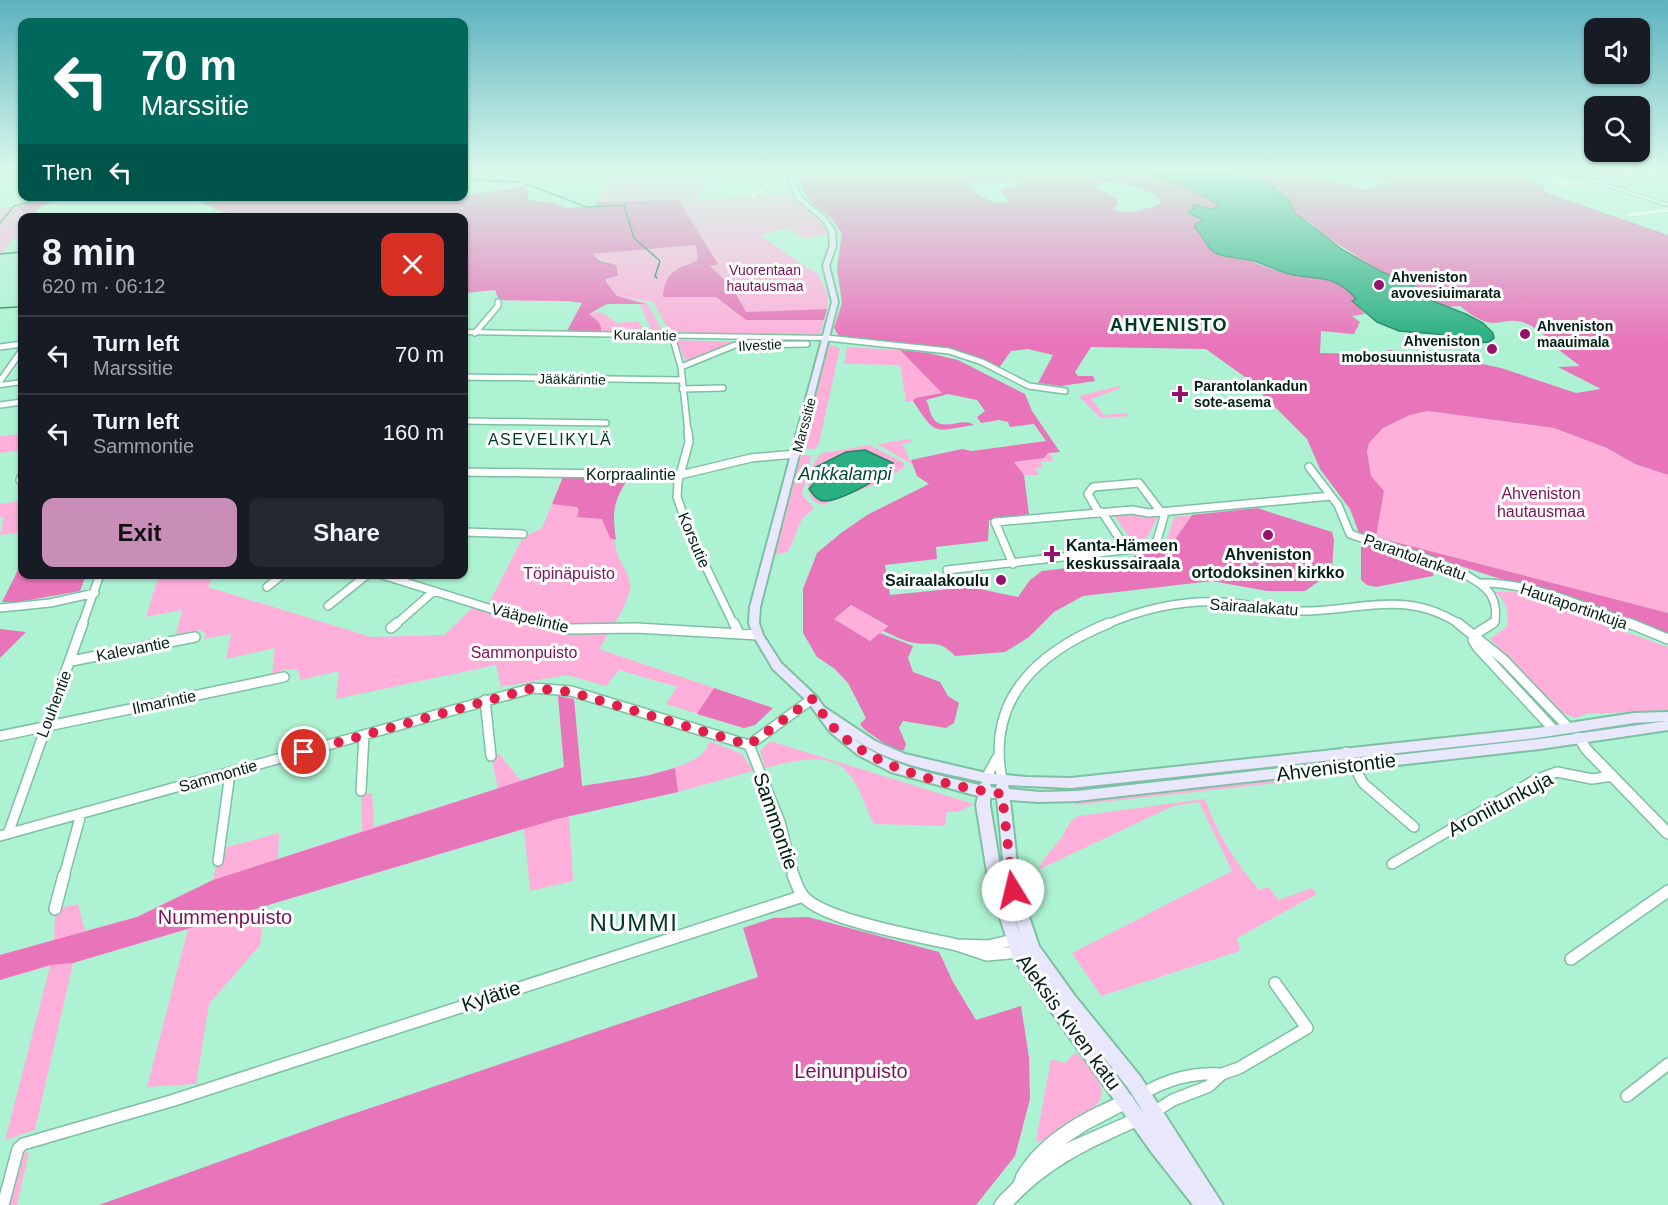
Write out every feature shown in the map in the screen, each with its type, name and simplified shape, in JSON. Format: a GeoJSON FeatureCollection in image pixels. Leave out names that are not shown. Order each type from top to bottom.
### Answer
{"type":"FeatureCollection","features":[{"type":"Feature","properties":{"kind":"main road","name":"Marssitie"},"geometry":{"type":"LineString","coordinates":[[830,228],[833,245],[826,266],[835,302],[755,607],[754,623],[758,635],[777,666],[815,703],[834,729],[862,752],[895,768],[1002,787]]}},
{"type":"Feature","properties":{"kind":"main road","name":"Ahvenistontie"},"geometry":{"type":"LineString","coordinates":[[1002,787],[1077,796],[1354,765],[1566,733],[1634,718],[1668,716]]}},
{"type":"Feature","properties":{"kind":"main road"},"geometry":{"type":"LineString","coordinates":[[1554,730],[1578,737],[1668,725]]}},
{"type":"Feature","properties":{"kind":"main road","name":"Ahvenistontie"},"geometry":{"type":"LineString","coordinates":[[1002,787],[1071,783],[1554,730]]}},
{"type":"Feature","properties":{"kind":"main road","name":"Aleksis Kiven katu"},"geometry":{"type":"LineString","coordinates":[[985,785],[983,805],[996,884],[1023,945],[1125,1101],[1146,1115],[1214,1205]]}},
{"type":"Feature","properties":{"kind":"main road","name":"Aleksis Kiven katu"},"geometry":{"type":"LineString","coordinates":[[1002,787],[1013,890],[1023,945],[1142,1094],[1146,1115],[1205,1205]]}},
{"type":"Feature","properties":{"kind":"street"},"geometry":{"type":"LineString","coordinates":[[476,333],[498,306],[498,302]]}},
{"type":"Feature","properties":{"kind":"street","name":"Kuralantie"},"geometry":{"type":"LineString","coordinates":[[468,332],[827,338]]}},
{"type":"Feature","properties":{"kind":"street","name":"Korsutie"},"geometry":{"type":"LineString","coordinates":[[672,336],[681,367],[689,442],[677,497],[700,556],[739,634]]}},
{"type":"Feature","properties":{"kind":"street"},"geometry":{"type":"LineString","coordinates":[[827,338],[949,351],[982,362],[1029,386],[1065,391]]}},
{"type":"Feature","properties":{"kind":"street","name":"Ilvestie"},"geometry":{"type":"LineString","coordinates":[[681,367],[735,345],[807,344]]}},
{"type":"Feature","properties":{"kind":"street"},"geometry":{"type":"LineString","coordinates":[[0,347],[18,345]]}},
{"type":"Feature","properties":{"kind":"street"},"geometry":{"type":"LineString","coordinates":[[0,383],[18,356]]}},
{"type":"Feature","properties":{"kind":"street"},"geometry":{"type":"LineString","coordinates":[[11,367],[18,366]]}},
{"type":"Feature","properties":{"kind":"street","name":"Jääkärintie"},"geometry":{"type":"LineString","coordinates":[[468,377],[681,380]]}},
{"type":"Feature","properties":{"kind":"street"},"geometry":{"type":"LineString","coordinates":[[0,383],[18,382]]}},
{"type":"Feature","properties":{"kind":"street"},"geometry":{"type":"LineString","coordinates":[[682,389],[723,388]]}},
{"type":"Feature","properties":{"kind":"street"},"geometry":{"type":"LineString","coordinates":[[0,405],[18,403]]}},
{"type":"Feature","properties":{"kind":"street"},"geometry":{"type":"LineString","coordinates":[[468,421],[606,423]]}},
{"type":"Feature","properties":{"kind":"street","name":"Korpraalintie"},"geometry":{"type":"LineString","coordinates":[[468,472],[680,475],[751,458],[796,454]]}},
{"type":"Feature","properties":{"kind":"street"},"geometry":{"type":"LineString","coordinates":[[1308,467],[1331,496]]}},
{"type":"Feature","properties":{"kind":"street"},"geometry":{"type":"LineString","coordinates":[[946,570],[1127,550],[1156,544],[1164,516],[1139,483],[1093,487],[1088,494],[1127,550]]}},
{"type":"Feature","properties":{"kind":"street"},"geometry":{"type":"LineString","coordinates":[[1012,564],[995,522],[1132,510],[1149,513],[1162,512],[1331,496]]}},
{"type":"Feature","properties":{"kind":"street","name":"Parantolankatu"},"geometry":{"type":"LineString","coordinates":[[1331,496],[1338,504],[1350,534],[1455,569],[1479,583]]}},
{"type":"Feature","properties":{"kind":"street"},"geometry":{"type":"LineString","coordinates":[[468,532],[523,534]]}},
{"type":"Feature","properties":{"kind":"street","name":"Louhentie"},"geometry":{"type":"LineString","coordinates":[[4,835],[71,661],[99,579]]}},
{"type":"Feature","properties":{"kind":"street"},"geometry":{"type":"LineString","coordinates":[[267,587],[277,579]]}},
{"type":"Feature","properties":{"kind":"street"},"geometry":{"type":"LineString","coordinates":[[328,606],[362,579]]}},
{"type":"Feature","properties":{"kind":"street","name":"Vääpelintie"},"geometry":{"type":"LineString","coordinates":[[395,579],[551,627],[636,628],[758,635]]}},
{"type":"Feature","properties":{"kind":"street"},"geometry":{"type":"LineString","coordinates":[[1474,635],[1495,622],[1498,611],[1496,602],[1479,583]]}},
{"type":"Feature","properties":{"kind":"street","name":"Hautaportinkuja"},"geometry":{"type":"LineString","coordinates":[[1479,583],[1504,583],[1565,601],[1668,639]]}},
{"type":"Feature","properties":{"kind":"street"},"geometry":{"type":"LineString","coordinates":[[391,628],[434,591]]}},
{"type":"Feature","properties":{"kind":"street"},"geometry":{"type":"LineString","coordinates":[[0,608],[50,603],[95,593]]}},
{"type":"Feature","properties":{"kind":"street","name":"Sairaalakatu"},"geometry":{"type":"LineString","coordinates":[[997,758],[1000,730],[1006,708],[1035,670],[1050,657],[1094,630],[1151,608],[1210,602],[1264,609],[1310,610],[1404,603],[1434,610],[1474,635],[1566,733]]}},
{"type":"Feature","properties":{"kind":"street","name":"Sairaalakatu"},"geometry":{"type":"LineString","coordinates":[[1474,635],[1473,640],[1478,648],[1554,730]]}},
{"type":"Feature","properties":{"kind":"street","name":"Kalevantie"},"geometry":{"type":"LineString","coordinates":[[71,661],[195,637]]}},
{"type":"Feature","properties":{"kind":"street","name":"Ilmarintie"},"geometry":{"type":"LineString","coordinates":[[0,736],[284,677]]}},
{"type":"Feature","properties":{"kind":"street","name":"Sammontie"},"geometry":{"type":"LineString","coordinates":[[4,835],[485,700],[533,688],[559,689],[749,745],[780,822],[793,870],[804,896]]}},
{"type":"Feature","properties":{"kind":"street"},"geometry":{"type":"LineString","coordinates":[[485,700],[491,756]]}},
{"type":"Feature","properties":{"kind":"street"},"geometry":{"type":"LineString","coordinates":[[749,745],[815,703]]}},
{"type":"Feature","properties":{"kind":"street"},"geometry":{"type":"LineString","coordinates":[[1566,733],[1586,749],[1668,834]]}},
{"type":"Feature","properties":{"kind":"street"},"geometry":{"type":"LineString","coordinates":[[360,791],[364,735]]}},
{"type":"Feature","properties":{"kind":"street"},"geometry":{"type":"LineString","coordinates":[[1578,737],[1586,749]]}},
{"type":"Feature","properties":{"kind":"street"},"geometry":{"type":"LineString","coordinates":[[1346,753],[1363,783],[1414,827]]}},
{"type":"Feature","properties":{"kind":"street"},"geometry":{"type":"LineString","coordinates":[[985,785],[997,758]]}},
{"type":"Feature","properties":{"kind":"street"},"geometry":{"type":"LineString","coordinates":[[997,758],[1002,787]]}},
{"type":"Feature","properties":{"kind":"street","name":"Aroniitunkuja"},"geometry":{"type":"LineString","coordinates":[[1392,864],[1535,780],[1557,772],[1592,779],[1613,777]]}},
{"type":"Feature","properties":{"kind":"street"},"geometry":{"type":"LineString","coordinates":[[219,861],[230,773]]}},
{"type":"Feature","properties":{"kind":"street"},"geometry":{"type":"LineString","coordinates":[[55,909],[81,814]]}},
{"type":"Feature","properties":{"kind":"street"},"geometry":{"type":"LineString","coordinates":[[1571,959],[1668,891]]}},
{"type":"Feature","properties":{"kind":"street"},"geometry":{"type":"LineString","coordinates":[[804,896],[815,906],[838,914],[957,945],[1023,945]]}},
{"type":"Feature","properties":{"kind":"street","name":"Kylätie"},"geometry":{"type":"LineString","coordinates":[[3,1205],[18,1149],[24,1144],[171,1101],[804,896]]}},
{"type":"Feature","properties":{"kind":"street"},"geometry":{"type":"LineString","coordinates":[[1018,1186],[1071,1147],[1209,1086],[1222,1074],[1239,1068],[1307,1028],[1275,983]]}},
{"type":"Feature","properties":{"kind":"street"},"geometry":{"type":"LineString","coordinates":[[1627,1096],[1668,1064]]}},
{"type":"Feature","properties":{"kind":"street"},"geometry":{"type":"LineString","coordinates":[[1002,1205],[1034,1161],[1053,1142],[1161,1083],[1203,1072],[1222,1074]]}},
{"type":"Feature","properties":{"kind":"green space"},"geometry":{"type":"Polygon","coordinates":[[[0,228],[18,228],[18,233],[0,255],[0,228]]]}},
{"type":"Feature","properties":{"kind":"green space"},"geometry":{"type":"Polygon","coordinates":[[[468,228],[696,228],[718,264],[710,266],[732,287],[746,312],[827,309],[824,320],[746,320],[716,297],[663,297],[669,276],[698,260],[696,245],[592,254],[601,261],[616,265],[618,276],[606,279],[606,282],[617,296],[645,304],[607,304],[589,314],[599,323],[601,332],[567,331],[582,303],[499,300],[495,290],[468,293],[468,228]]]}},
{"type":"Feature","properties":{"kind":"green space","name":"Vuorentaan hautausmaa"},"geometry":{"type":"Polygon","coordinates":[[[695,228],[786,228],[760,235],[818,273],[828,296],[827,309],[746,312],[732,287],[710,266],[717,264],[695,228]]]}},
{"type":"Feature","properties":{"kind":"green space"},"geometry":{"type":"Polygon","coordinates":[[[787,228],[826,228],[829,234],[804,238],[787,228]]]}},
{"type":"Feature","properties":{"kind":"green space"},"geometry":{"type":"Polygon","coordinates":[[[838,228],[1206,228],[1246,259],[1284,273],[1335,282],[1356,299],[1353,301],[1365,314],[1352,316],[1360,322],[1354,334],[1321,331],[1320,353],[1368,354],[1391,350],[1427,361],[1468,361],[1501,368],[1576,393],[1601,389],[1558,367],[1580,366],[1534,328],[1517,321],[1496,323],[1484,321],[1460,306],[1447,307],[1430,300],[1418,288],[1380,271],[1313,228],[1649,228],[1668,235],[1668,475],[1635,464],[1607,448],[1554,428],[1428,411],[1410,415],[1383,428],[1369,443],[1367,452],[1371,476],[1384,491],[1376,537],[1668,613],[1668,637],[1565,600],[1359,533],[1350,509],[1320,469],[1307,439],[1245,377],[1206,349],[1091,347],[1075,372],[1078,376],[1093,376],[1095,381],[1061,386],[1038,383],[1053,355],[1028,349],[1011,351],[999,368],[960,351],[839,336],[834,328],[842,303],[837,268],[842,234],[838,228]]]}},
{"type":"Feature","properties":{"kind":"green space"},"geometry":{"type":"Polygon","coordinates":[[[696,245],[698,260],[664,297],[716,297],[746,320],[824,320],[820,334],[809,336],[671,334],[653,302],[622,297],[647,303],[663,332],[651,333],[639,303],[499,300],[495,290],[468,293],[468,260],[616,295],[606,282],[616,266],[590,254],[696,245]]]}},
{"type":"Feature","properties":{"kind":"green space"},"geometry":{"type":"Polygon","coordinates":[[[603,313],[617,323],[638,321],[645,332],[546,332],[546,330],[568,329],[567,331],[588,314],[603,313]]]}},
{"type":"Feature","properties":{"kind":"green space"},"geometry":{"type":"Polygon","coordinates":[[[676,340],[744,342],[686,362],[676,340]]]}},
{"type":"Feature","properties":{"kind":"green space"},"geometry":{"type":"Polygon","coordinates":[[[829,345],[840,348],[819,443],[815,449],[801,448],[829,345]]]}},
{"type":"Feature","properties":{"kind":"green space"},"geometry":{"type":"Polygon","coordinates":[[[847,347],[900,350],[943,393],[906,402],[900,365],[844,364],[847,347]]]}},
{"type":"Feature","properties":{"kind":"green space"},"geometry":{"type":"Polygon","coordinates":[[[900,350],[928,353],[958,360],[1025,394],[1032,411],[1060,452],[1048,453],[1044,458],[1014,462],[1024,475],[1029,514],[989,520],[988,541],[936,547],[937,559],[885,565],[890,595],[970,587],[1018,597],[1030,580],[1042,571],[1099,564],[1110,569],[1126,567],[1134,556],[1169,548],[1192,515],[1257,508],[1332,532],[1334,540],[1332,569],[1305,591],[1267,591],[1212,581],[1083,596],[1054,612],[1029,637],[1005,652],[955,656],[940,645],[911,642],[883,631],[888,626],[851,605],[834,619],[870,641],[880,633],[913,646],[908,658],[913,672],[940,682],[948,696],[959,703],[954,723],[946,728],[903,721],[899,728],[906,744],[904,750],[896,752],[860,724],[866,718],[848,683],[835,669],[817,657],[803,633],[803,589],[817,553],[867,515],[929,484],[917,476],[911,460],[962,449],[972,451],[1046,441],[1034,424],[1010,427],[1008,422],[999,420],[981,423],[977,417],[985,411],[977,400],[948,394],[926,400],[933,418],[942,424],[964,422],[974,425],[943,430],[932,426],[913,401],[915,398],[942,393],[900,350]]]}},
{"type":"Feature","properties":{"kind":"green space"},"geometry":{"type":"Polygon","coordinates":[[[1119,386],[1121,388],[1091,399],[1104,415],[1126,413],[1130,416],[1100,418],[1079,396],[1119,386]]]}},
{"type":"Feature","properties":{"kind":"green space","name":"Ahveniston hautausmaa"},"geometry":{"type":"Polygon","coordinates":[[[1428,411],[1554,428],[1607,448],[1635,464],[1668,475],[1668,613],[1376,537],[1384,491],[1371,476],[1367,452],[1369,443],[1383,428],[1410,415],[1428,411]]]}},
{"type":"Feature","properties":{"kind":"green space"},"geometry":{"type":"Polygon","coordinates":[[[18,434],[18,451],[0,453],[0,436],[18,434]]]}},
{"type":"Feature","properties":{"kind":"green space"},"geometry":{"type":"Polygon","coordinates":[[[911,439],[912,442],[902,444],[912,464],[877,444],[911,439]]]}},
{"type":"Feature","properties":{"kind":"green space"},"geometry":{"type":"Polygon","coordinates":[[[869,445],[903,462],[905,467],[881,482],[823,505],[815,502],[808,490],[813,465],[822,453],[869,445]],[[844,455],[821,463],[810,489],[814,495],[824,501],[840,498],[891,471],[844,455]]]}},
{"type":"Feature","properties":{"kind":"green space"},"geometry":{"type":"Polygon","coordinates":[[[1048,453],[1053,461],[1040,462],[1043,467],[1035,468],[1039,475],[1024,475],[1014,462],[1044,458],[1048,453]]]}},
{"type":"Feature","properties":{"kind":"green space"},"geometry":{"type":"Polygon","coordinates":[[[801,455],[810,455],[811,458],[802,495],[814,508],[802,519],[788,552],[775,555],[801,455]]]}},
{"type":"Feature","properties":{"kind":"green space","name":"Töpinäpuisto"},"geometry":{"type":"Polygon","coordinates":[[[563,477],[628,478],[615,505],[612,522],[617,553],[628,575],[630,588],[614,626],[552,624],[488,605],[523,537],[542,528],[563,477]]]}},
{"type":"Feature","properties":{"kind":"green space"},"geometry":{"type":"Polygon","coordinates":[[[563,477],[628,478],[619,494],[615,508],[616,540],[610,538],[602,519],[577,517],[579,510],[577,507],[552,504],[563,477]]]}},
{"type":"Feature","properties":{"kind":"green space"},"geometry":{"type":"Polygon","coordinates":[[[18,502],[18,533],[0,535],[4,517],[0,517],[0,504],[18,502]]]}},
{"type":"Feature","properties":{"kind":"green space"},"geometry":{"type":"Polygon","coordinates":[[[1126,514],[1157,518],[1147,538],[1132,542],[1114,515],[1126,514]]]}},
{"type":"Feature","properties":{"kind":"green space"},"geometry":{"type":"Polygon","coordinates":[[[1192,515],[1169,548],[1134,556],[1136,553],[1148,551],[1146,549],[1164,547],[1174,517],[1192,515]]]}},
{"type":"Feature","properties":{"kind":"green space"},"geometry":{"type":"Polygon","coordinates":[[[1361,543],[1428,565],[1434,570],[1433,576],[1376,587],[1367,585],[1361,580],[1361,543]]]}},
{"type":"Feature","properties":{"kind":"green space"},"geometry":{"type":"Polygon","coordinates":[[[18,570],[18,579],[84,579],[80,591],[18,602],[2,602],[18,570]]]}},
{"type":"Feature","properties":{"kind":"green space","name":"Sammonpuisto"},"geometry":{"type":"Polygon","coordinates":[[[157,579],[211,579],[208,587],[371,637],[444,635],[474,606],[567,633],[609,633],[599,649],[773,708],[755,725],[744,728],[666,704],[677,687],[619,670],[606,686],[566,675],[501,687],[496,665],[336,699],[339,671],[300,680],[298,669],[283,670],[272,675],[275,648],[226,659],[231,634],[204,639],[206,634],[200,630],[176,634],[182,610],[146,617],[157,579]]]}},
{"type":"Feature","properties":{"kind":"green space"},"geometry":{"type":"Polygon","coordinates":[[[1513,591],[1668,647],[1668,710],[1586,714],[1576,718],[1560,712],[1490,639],[1507,626],[1506,607],[1495,592],[1513,591]]]}},
{"type":"Feature","properties":{"kind":"green space"},"geometry":{"type":"Polygon","coordinates":[[[852,605],[888,627],[870,641],[833,619],[852,605]]]}},
{"type":"Feature","properties":{"kind":"green space"},"geometry":{"type":"Polygon","coordinates":[[[0,629],[26,632],[0,658],[0,629]]]}},
{"type":"Feature","properties":{"kind":"green space"},"geometry":{"type":"Polygon","coordinates":[[[714,688],[773,708],[755,725],[744,728],[697,714],[714,688]]]}},
{"type":"Feature","properties":{"kind":"green space","name":"Nummenpuisto"},"geometry":{"type":"Polygon","coordinates":[[[558,696],[574,699],[582,786],[646,776],[680,766],[703,753],[710,741],[742,754],[753,771],[678,792],[569,816],[573,881],[530,891],[524,829],[265,906],[260,945],[209,1004],[196,1084],[147,1087],[188,929],[73,963],[35,1130],[5,1140],[50,966],[0,980],[0,955],[54,940],[55,909],[78,904],[85,931],[137,917],[213,880],[220,849],[279,833],[278,859],[362,831],[361,795],[372,793],[374,827],[498,789],[491,756],[499,754],[522,782],[564,767],[558,696]]]}},
{"type":"Feature","properties":{"kind":"green space"},"geometry":{"type":"Polygon","coordinates":[[[558,696],[574,699],[582,786],[646,776],[675,768],[678,792],[557,819],[73,963],[50,965],[0,980],[0,955],[137,917],[213,880],[564,767],[558,696]]]}},
{"type":"Feature","properties":{"kind":"green space"},"geometry":{"type":"Polygon","coordinates":[[[770,741],[974,804],[960,811],[947,812],[945,826],[874,824],[856,785],[841,766],[809,759],[765,768],[760,751],[770,741]]]}},
{"type":"Feature","properties":{"kind":"green space"},"geometry":{"type":"Polygon","coordinates":[[[1294,777],[1296,781],[1075,805],[1074,801],[1294,777]]]}},
{"type":"Feature","properties":{"kind":"green space"},"geometry":{"type":"Polygon","coordinates":[[[1205,799],[1228,847],[1259,890],[1268,887],[1279,900],[1312,888],[1317,894],[1237,938],[1240,951],[1101,996],[1072,953],[1232,871],[1199,802],[1173,806],[1038,870],[1040,865],[1070,823],[1078,816],[1205,799]]]}},
{"type":"Feature","properties":{"kind":"green space","name":"Leinunpuisto"},"geometry":{"type":"Polygon","coordinates":[[[808,917],[939,952],[953,982],[976,1020],[1021,1006],[1029,1057],[1030,1099],[1015,1156],[976,1205],[99,1205],[332,1121],[758,977],[743,928],[773,918],[808,917]]]}},
{"type":"Feature","properties":{"kind":"green space"},"geometry":{"type":"Polygon","coordinates":[[[1076,1052],[1101,1086],[1102,1094],[1099,1102],[1081,1117],[1051,1136],[1036,1141],[1051,1059],[1065,1063],[1076,1052]]]}},
{"type":"Feature","properties":{"kind":"green space"},"geometry":{"type":"Polygon","coordinates":[[[29,1152],[17,1205],[6,1205],[18,1156],[29,1152]]]}},
{"type":"Feature","properties":{"kind":"water"},"geometry":{"type":"Polygon","coordinates":[[[1195,228],[1315,228],[1343,250],[1380,271],[1418,288],[1430,300],[1483,323],[1493,333],[1494,338],[1489,342],[1477,343],[1437,334],[1399,331],[1377,322],[1352,301],[1356,299],[1349,291],[1335,282],[1289,274],[1254,261],[1218,254],[1210,249],[1195,228]]]}},
{"type":"Feature","properties":{"kind":"water","name":"Ankkalampi"},"geometry":{"type":"Polygon","coordinates":[[[865,450],[893,463],[891,471],[840,498],[824,501],[813,495],[809,489],[814,483],[814,468],[846,452],[865,450]]]}},
{"type":"Feature","properties":{"kind":"waterway"},"geometry":{"type":"LineString","coordinates":[[631,228],[634,238],[660,261],[655,276],[657,278]]}},
{"type":"Feature","properties":{"kind":"waterway"},"geometry":{"type":"LineString","coordinates":[[0,254],[18,252]]}},
{"type":"Feature","properties":{"kind":"waterway"},"geometry":{"type":"LineString","coordinates":[[0,308],[17,307]]}},
{"type":"Feature","properties":{"kind":"place","name":"Ahveniston avovesiuimarata"},"geometry":{"type":"Point","coordinates":[1379,285]}},
{"type":"Feature","properties":{"kind":"place","name":"Ahveniston maauimala"},"geometry":{"type":"Point","coordinates":[1525,334]}},
{"type":"Feature","properties":{"kind":"place","name":"Ahveniston mobosuunnistusrata"},"geometry":{"type":"Point","coordinates":[1492,349]}},
{"type":"Feature","properties":{"kind":"place","name":"Parantolankadun sote-asema"},"geometry":{"type":"Point","coordinates":[1180,394]}},
{"type":"Feature","properties":{"kind":"place","name":"Ahveniston ortodoksinen kirkko"},"geometry":{"type":"Point","coordinates":[1268,535]}},
{"type":"Feature","properties":{"kind":"place","name":"Kanta-Hämeen keskussairaala"},"geometry":{"type":"Point","coordinates":[1052,554]}},
{"type":"Feature","properties":{"kind":"place","name":"Sairaalakoulu"},"geometry":{"type":"Point","coordinates":[1001,580]}},
{"type":"Feature","properties":{"kind":"district","name":"AHVENISTO"},"geometry":{"type":"Point","coordinates":[1169,325]}},
{"type":"Feature","properties":{"kind":"district","name":"ASEVELIKYLÄ"},"geometry":{"type":"Point","coordinates":[550,439]}},
{"type":"Feature","properties":{"kind":"district","name":"NUMMI"},"geometry":{"type":"Point","coordinates":[634,922]}},
{"type":"Feature","properties":{"kind":"route"},"geometry":{"type":"LineString","coordinates":[[304,752],[533,688],[571,692],[749,745],[812,699],[834,729],[862,752],[876,760],[895,768],[984,792],[1002,794],[1013,890]]}}]}
